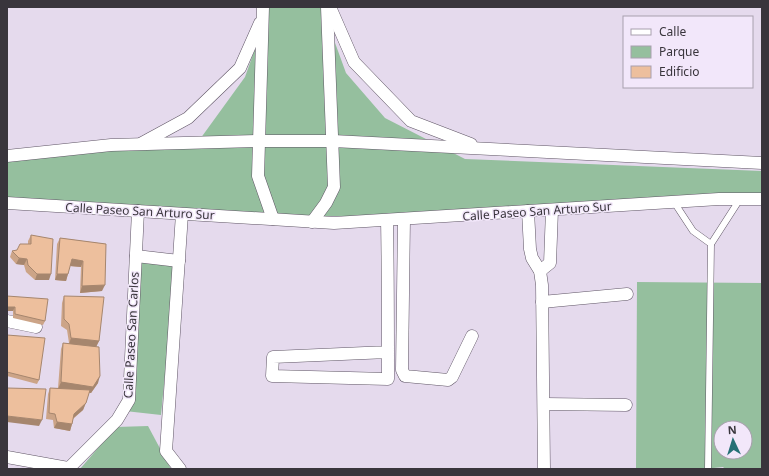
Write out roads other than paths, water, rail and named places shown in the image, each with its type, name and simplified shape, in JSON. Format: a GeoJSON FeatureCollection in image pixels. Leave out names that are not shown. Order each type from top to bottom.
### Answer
{"type":"FeatureCollection","features":[{"type":"Feature","properties":{"kind":"street"},"geometry":{"type":"LineString","coordinates":[[312,222],[326,203],[334,187],[326,7]]}},
{"type":"Feature","properties":{"kind":"street"},"geometry":{"type":"LineString","coordinates":[[330,7],[354,62],[411,121],[481,148]]}},
{"type":"Feature","properties":{"kind":"street"},"geometry":{"type":"LineString","coordinates":[[263,13],[258,176],[273,219]]}},
{"type":"Feature","properties":{"kind":"street"},"geometry":{"type":"LineString","coordinates":[[140,144],[188,118],[240,68],[263,13]]}},
{"type":"Feature","properties":{"kind":"street"},"geometry":{"type":"LineString","coordinates":[[7,156],[111,145],[259,141],[333,141],[762,163]]}},
{"type":"Feature","properties":{"kind":"street","name":"Calle Paseo San Arturo Sur"},"geometry":{"type":"LineString","coordinates":[[7,204],[334,223],[674,202],[762,199]]}},
{"type":"Feature","properties":{"kind":"street"},"geometry":{"type":"LineString","coordinates":[[540,271],[550,263],[552,210]]}},
{"type":"Feature","properties":{"kind":"street","name":"Calle Paseo San Carlos"},"geometry":{"type":"LineString","coordinates":[[7,457],[68,469],[117,420],[129,400],[138,211]]}},
{"type":"Feature","properties":{"kind":"street"},"geometry":{"type":"LineString","coordinates":[[528,211],[530,249],[532,258],[540,271],[542,302],[545,404],[544,469]]}},
{"type":"Feature","properties":{"kind":"street"},"geometry":{"type":"LineString","coordinates":[[180,469],[166,451],[182,214]]}},
{"type":"Feature","properties":{"kind":"street"},"geometry":{"type":"LineString","coordinates":[[404,219],[402,370],[405,376],[448,380],[452,377],[472,336]]}},
{"type":"Feature","properties":{"kind":"street"},"geometry":{"type":"LineString","coordinates":[[387,220],[388,352],[388,379],[272,376],[273,357],[388,352]]}},
{"type":"Feature","properties":{"kind":"street"},"geometry":{"type":"LineString","coordinates":[[136,256],[179,262]]}},
{"type":"Feature","properties":{"kind":"street"},"geometry":{"type":"LineString","coordinates":[[542,302],[627,294]]}},
{"type":"Feature","properties":{"kind":"street"},"geometry":{"type":"LineString","coordinates":[[7,321],[36,328]]}},
{"type":"Feature","properties":{"kind":"street"},"geometry":{"type":"LineString","coordinates":[[545,404],[626,405]]}},
{"type":"Feature","properties":{"kind":"lane"},"geometry":{"type":"LineString","coordinates":[[708,469],[711,244],[740,199]]}},
{"type":"Feature","properties":{"kind":"lane"},"geometry":{"type":"LineString","coordinates":[[674,202],[693,231],[711,244]]}}]}
